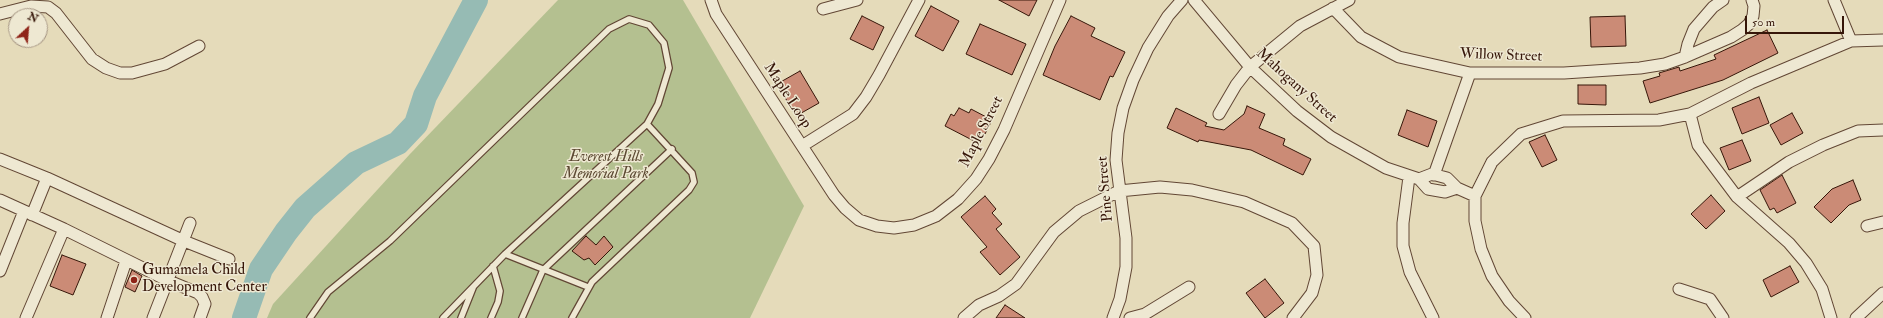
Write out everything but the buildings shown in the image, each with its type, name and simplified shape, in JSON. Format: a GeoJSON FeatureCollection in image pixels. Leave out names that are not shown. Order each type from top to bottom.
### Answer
{"type":"FeatureCollection","features":[{"type":"Feature","properties":{"kind":"street","name":"Maple Loop"},"geometry":{"type":"LineString","coordinates":[[711,0],[716,14],[802,146],[853,114],[866,97],[879,75],[919,0]]}},
{"type":"Feature","properties":{"kind":"street"},"geometry":{"type":"LineString","coordinates":[[823,10],[857,0]]}},
{"type":"Feature","properties":{"kind":"street","name":"Maple Street"},"geometry":{"type":"LineString","coordinates":[[802,146],[834,195],[845,208],[859,220],[877,226],[894,228],[914,226],[936,216],[958,199],[976,178],[989,159],[1004,130],[1060,0]]}},
{"type":"Feature","properties":{"kind":"street","name":"Pine Street"},"geometry":{"type":"LineString","coordinates":[[1113,318],[1120,299],[1126,267],[1126,238],[1116,160],[1118,134],[1123,108],[1133,80],[1148,48],[1168,16],[1182,0]]}},
{"type":"Feature","properties":{"kind":"street","name":"Mahogany Street"},"geometry":{"type":"LineString","coordinates":[[1194,0],[1250,67],[1297,111],[1331,138],[1386,168],[1414,178],[1428,189],[1445,192],[1457,188]]}},
{"type":"Feature","properties":{"kind":"street"},"geometry":{"type":"LineString","coordinates":[[1219,114],[1236,85],[1250,67],[1300,26],[1349,0]]}},
{"type":"Feature","properties":{"kind":"street"},"geometry":{"type":"LineString","coordinates":[[1685,57],[1694,29],[1713,7],[1723,0]]}},
{"type":"Feature","properties":{"kind":"street","name":"Willow Street"},"geometry":{"type":"LineString","coordinates":[[1333,8],[1361,37],[1399,57],[1470,73],[1608,71],[1665,64],[1731,37],[1749,24],[1753,16],[1754,6],[1752,0]]}},
{"type":"Feature","properties":{"kind":"street"},"geometry":{"type":"LineString","coordinates":[[1834,0],[1851,41]]}},
{"type":"Feature","properties":{"kind":"street"},"geometry":{"type":"LineString","coordinates":[[0,14],[31,6],[48,7],[56,13],[92,59],[106,68],[120,72],[132,73],[165,64],[199,46]]}},
{"type":"Feature","properties":{"kind":"street"},"geometry":{"type":"LineString","coordinates":[[1525,318],[1509,301],[1490,270],[1481,249],[1476,222],[1475,196],[1492,162],[1521,134],[1563,121],[1659,120],[1690,114],[1751,83],[1851,41],[1883,40]]}},
{"type":"Feature","properties":{"kind":"street"},"geometry":{"type":"LineString","coordinates":[[1434,175],[1470,73]]}},
{"type":"Feature","properties":{"kind":"street"},"geometry":{"type":"LineString","coordinates":[[1690,114],[1698,146],[1737,197],[1789,243],[1806,263],[1822,289],[1831,318]]}},
{"type":"Feature","properties":{"kind":"street"},"geometry":{"type":"LineString","coordinates":[[1737,197],[1789,162],[1823,144],[1858,131],[1883,130]]}},
{"type":"Feature","properties":{"kind":"street"},"geometry":{"type":"LineString","coordinates":[[0,159],[47,178],[184,241],[229,259]]}},
{"type":"Feature","properties":{"kind":"street"},"geometry":{"type":"LineString","coordinates":[[1432,318],[1410,272],[1403,246],[1403,216],[1414,178],[1434,175],[1448,178],[1457,188],[1475,196]]}},
{"type":"Feature","properties":{"kind":"street"},"geometry":{"type":"LineString","coordinates":[[0,271],[47,178]]}},
{"type":"Feature","properties":{"kind":"street"},"geometry":{"type":"LineString","coordinates":[[964,318],[979,305],[999,296],[1016,284],[1054,232],[1079,211],[1119,191],[1160,187],[1192,190],[1244,202],[1292,222],[1314,246],[1317,275],[1312,293],[1293,318]]}},
{"type":"Feature","properties":{"kind":"street"},"geometry":{"type":"LineString","coordinates":[[0,200],[64,229],[126,261],[198,293],[202,297],[205,304],[200,318]]}},
{"type":"Feature","properties":{"kind":"street"},"geometry":{"type":"LineString","coordinates":[[1867,226],[1883,222]]}},
{"type":"Feature","properties":{"kind":"street"},"geometry":{"type":"LineString","coordinates":[[153,318],[169,281],[190,223]]}},
{"type":"Feature","properties":{"kind":"street"},"geometry":{"type":"LineString","coordinates":[[26,318],[64,229]]}},
{"type":"Feature","properties":{"kind":"street"},"geometry":{"type":"LineString","coordinates":[[107,318],[126,261]]}},
{"type":"Feature","properties":{"kind":"street"},"geometry":{"type":"LineString","coordinates":[[1130,318],[1145,314],[1190,287]]}},
{"type":"Feature","properties":{"kind":"street"},"geometry":{"type":"LineString","coordinates":[[1679,290],[1710,299],[1723,318]]}},
{"type":"Feature","properties":{"kind":"street"},"geometry":{"type":"LineString","coordinates":[[1856,318],[1883,293]]}},
{"type":"Feature","properties":{"kind":"lane"},"geometry":{"type":"LineString","coordinates":[[310,318],[328,292],[390,241],[609,29],[630,19],[649,25],[664,43],[670,68],[658,104],[647,124],[493,266],[443,318]]}},
{"type":"Feature","properties":{"kind":"lane"},"geometry":{"type":"LineString","coordinates":[[572,318],[592,282],[692,186],[694,178],[692,173],[647,124]]}},
{"type":"Feature","properties":{"kind":"lane"},"geometry":{"type":"LineString","coordinates":[[522,318],[543,270],[672,150]]}},
{"type":"Feature","properties":{"kind":"lane"},"geometry":{"type":"LineString","coordinates":[[506,254],[588,288]]}},
{"type":"Feature","properties":{"kind":"lane"},"geometry":{"type":"LineString","coordinates":[[491,318],[498,302],[500,291],[493,266]]}},
{"type":"Feature","properties":{"kind":"lane"},"geometry":{"type":"LineString","coordinates":[[461,318],[474,286]]}},
{"type":"Feature","properties":{"kind":"green space","name":"Everest Hills Memorial Park"},"geometry":{"type":"Polygon","coordinates":[[[558,0],[683,0],[804,206],[750,318],[267,318],[273,304],[410,154],[558,0]]]}},
{"type":"Feature","properties":{"kind":"waterway"},"geometry":{"type":"LineString","coordinates":[[244,318],[261,269],[286,232],[305,208],[356,163],[398,143],[416,124],[425,96],[476,0]]}},
{"type":"Feature","properties":{"kind":"place","name":"Gumamela Child Development Center"},"geometry":{"type":"Point","coordinates":[134,280]}}]}
